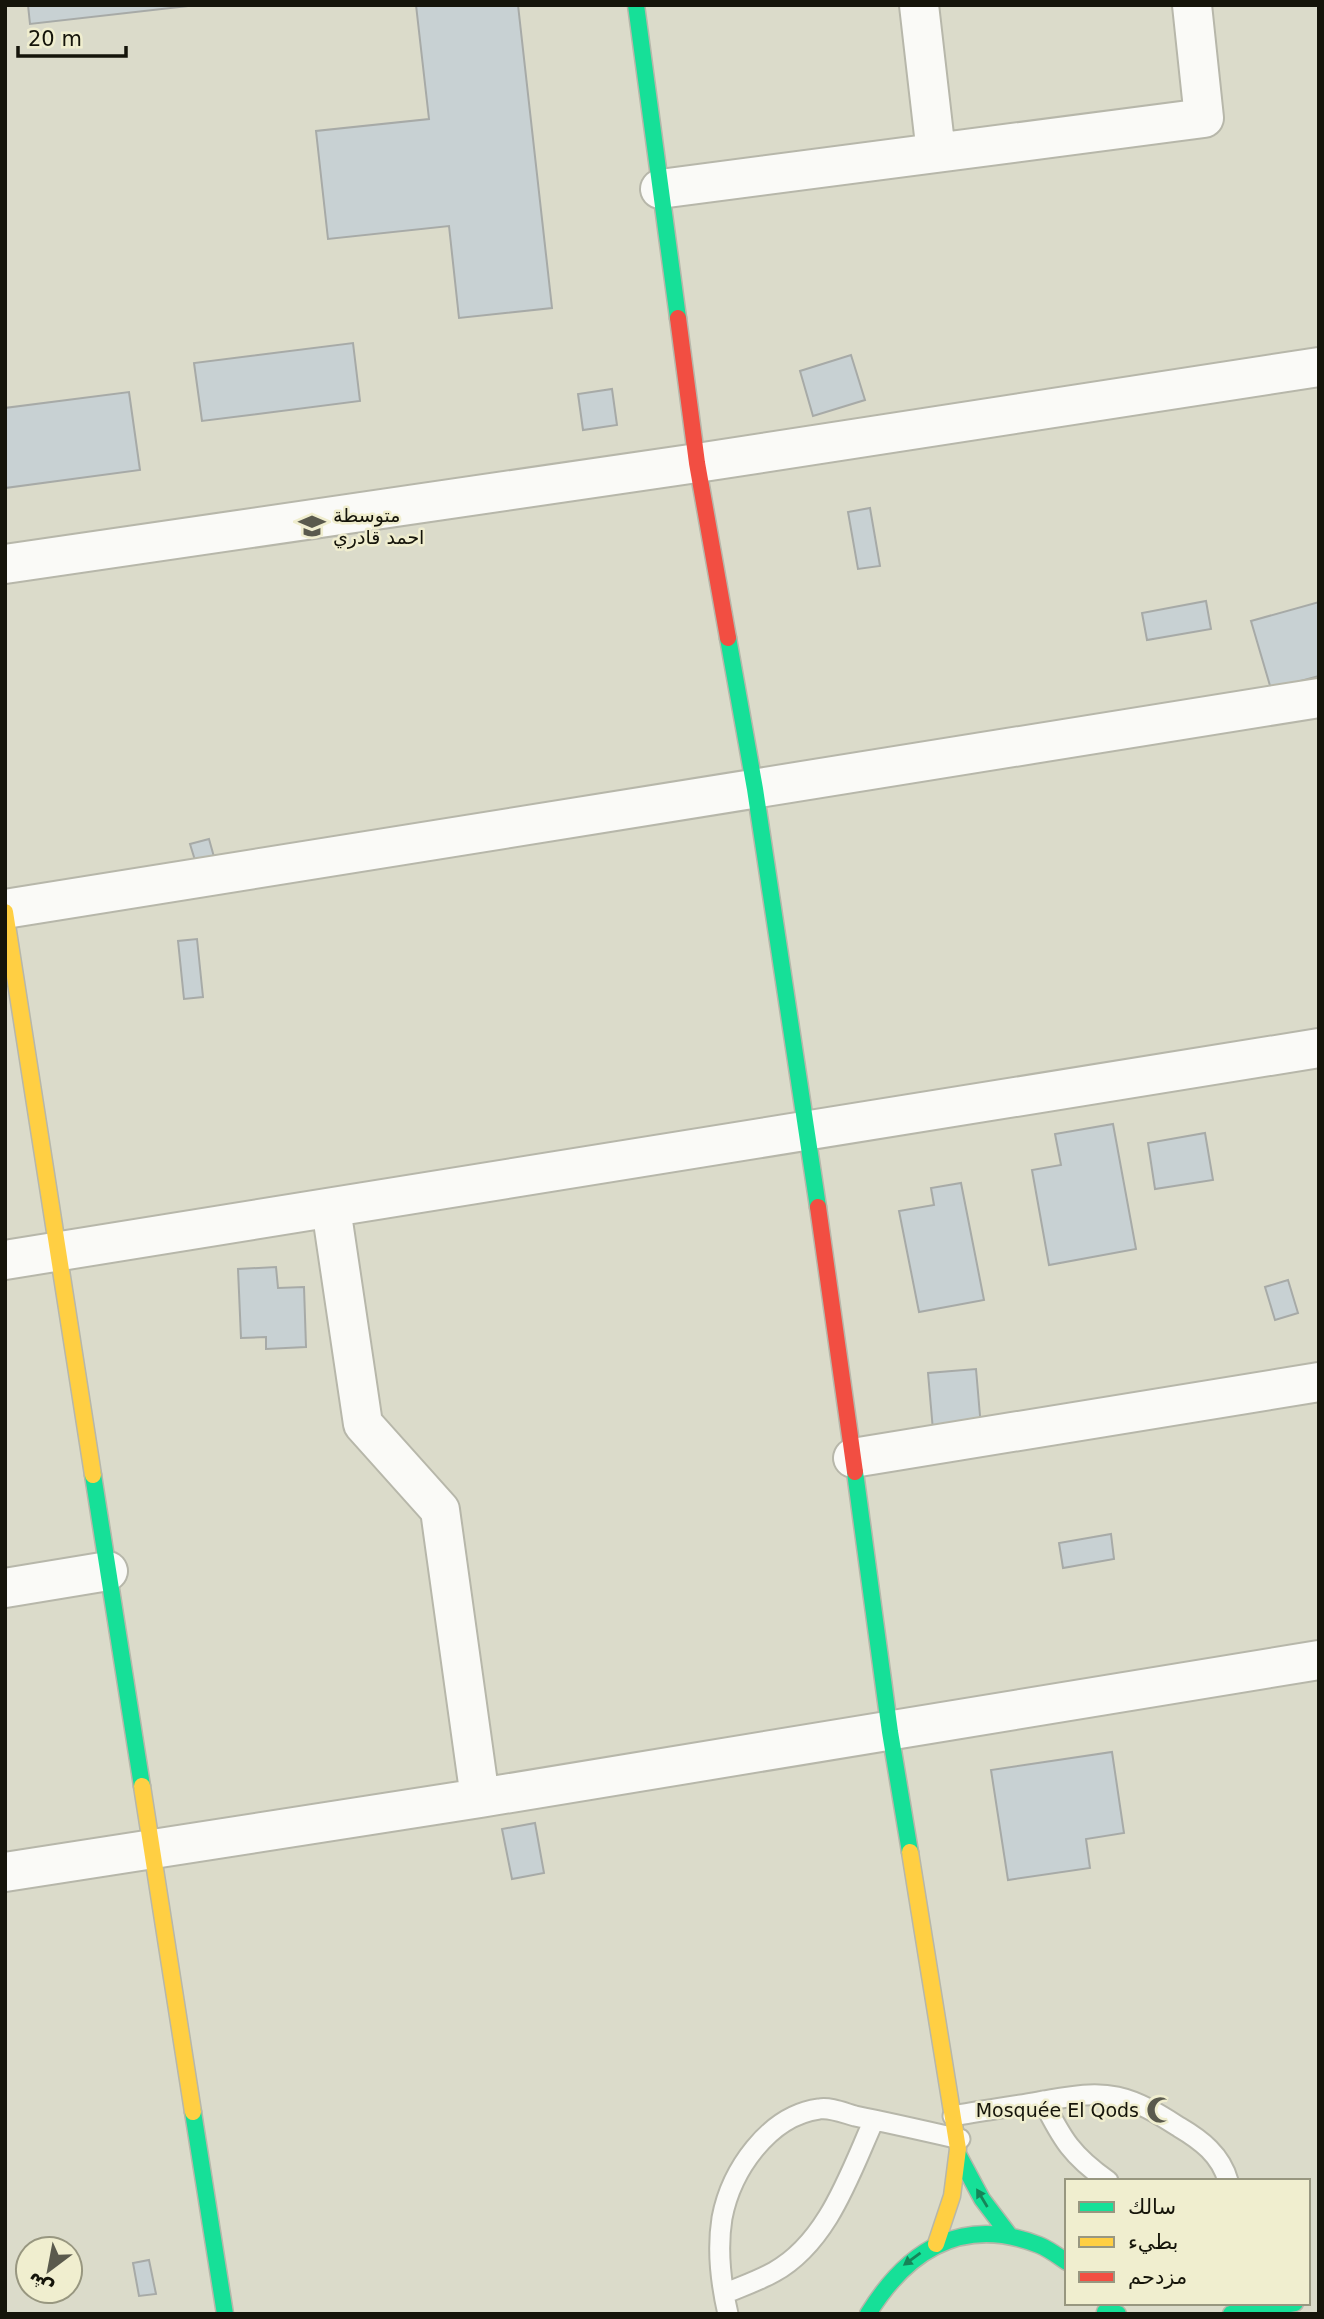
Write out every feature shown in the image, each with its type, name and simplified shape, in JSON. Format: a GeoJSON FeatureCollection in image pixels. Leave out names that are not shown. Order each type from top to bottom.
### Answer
{"type":"FeatureCollection","features":[{"type":"Feature","properties":{"kind":"street"},"geometry":{"type":"LineString","coordinates":[[636,5],[697,463],[755,789],[808,1132],[890,1732],[953,2116],[959,2147],[982,2199],[1010,2236]]}},
{"type":"Feature","properties":{"kind":"street"},"geometry":{"type":"LineString","coordinates":[[919,5],[936,153]]}},
{"type":"Feature","properties":{"kind":"street"},"geometry":{"type":"LineString","coordinates":[[660,189],[1204,118],[1192,5]]}},
{"type":"Feature","properties":{"kind":"street"},"geometry":{"type":"LineString","coordinates":[[5,564],[697,463],[1319,367]]}},
{"type":"Feature","properties":{"kind":"street"},"geometry":{"type":"LineString","coordinates":[[225,2314],[5,911],[1319,698]]}},
{"type":"Feature","properties":{"kind":"street"},"geometry":{"type":"LineString","coordinates":[[5,1260],[1319,1048]]}},
{"type":"Feature","properties":{"kind":"street"},"geometry":{"type":"LineString","coordinates":[[331,1208],[362,1424],[440,1510],[480,1798]]}},
{"type":"Feature","properties":{"kind":"street"},"geometry":{"type":"LineString","coordinates":[[853,1458],[1319,1382]]}},
{"type":"Feature","properties":{"kind":"street"},"geometry":{"type":"LineString","coordinates":[[5,1588],[108,1571]]}},
{"type":"Feature","properties":{"kind":"street"},"geometry":{"type":"LineString","coordinates":[[5,1872],[890,1732],[1319,1660]]}},
{"type":"Feature","properties":{"kind":"street"},"geometry":{"type":"LineString","coordinates":[[936,2244],[951,2201],[959,2147]]}},
{"type":"Feature","properties":{"kind":"street"},"geometry":{"type":"LineString","coordinates":[[868,2314],[895,2272],[936,2244],[961,2236],[1010,2236],[1040,2246],[1065,2261]]}},
{"type":"Feature","properties":{"kind":"street"},"geometry":{"type":"LineString","coordinates":[[1231,2314],[1282,2305]]}},
{"type":"Feature","properties":{"kind":"lane"},"geometry":{"type":"LineString","coordinates":[[953,2116],[1091,2094],[1115,2096],[1138,2103],[1194,2135],[1218,2159],[1227,2179]]}},
{"type":"Feature","properties":{"kind":"lane"},"geometry":{"type":"LineString","coordinates":[[1043,2101],[1061,2137],[1076,2155],[1106,2179]]}},
{"type":"Feature","properties":{"kind":"lane"},"geometry":{"type":"LineString","coordinates":[[728,2314],[720,2250],[722,2218],[730,2191],[742,2166],[763,2138],[790,2117],[821,2108],[874,2120],[959,2147]]}},
{"type":"Feature","properties":{"kind":"lane"},"geometry":{"type":"LineString","coordinates":[[724,2294],[775,2272],[812,2240],[846,2183],[874,2120]]}},
{"type":"Feature","properties":{"kind":"building"},"geometry":{"type":"Polygon","coordinates":[[[28,5],[197,5],[30,24],[28,5]]]}},
{"type":"Feature","properties":{"kind":"building"},"geometry":{"type":"Polygon","coordinates":[[[416,5],[518,5],[552,308],[459,318],[449,226],[328,239],[316,131],[429,119],[416,5]]]}},
{"type":"Feature","properties":{"kind":"building"},"geometry":{"type":"Polygon","coordinates":[[[353,343],[360,401],[202,421],[194,363],[353,343]]]}},
{"type":"Feature","properties":{"kind":"building"},"geometry":{"type":"Polygon","coordinates":[[[851,355],[865,400],[813,416],[800,371],[851,355]]]}},
{"type":"Feature","properties":{"kind":"building"},"geometry":{"type":"Polygon","coordinates":[[[612,389],[617,425],[583,430],[578,394],[612,389]]]}},
{"type":"Feature","properties":{"kind":"building"},"geometry":{"type":"Polygon","coordinates":[[[129,392],[140,470],[5,488],[5,408],[129,392]]]}},
{"type":"Feature","properties":{"kind":"building"},"geometry":{"type":"Polygon","coordinates":[[[870,508],[880,566],[858,569],[848,512],[870,508]]]}},
{"type":"Feature","properties":{"kind":"building"},"geometry":{"type":"Polygon","coordinates":[[[1206,601],[1211,629],[1147,640],[1142,613],[1206,601]]]}},
{"type":"Feature","properties":{"kind":"building"},"geometry":{"type":"Polygon","coordinates":[[[1319,602],[1319,676],[1271,689],[1251,621],[1319,602]]]}},
{"type":"Feature","properties":{"kind":"building"},"geometry":{"type":"Polygon","coordinates":[[[209,839],[216,864],[198,870],[190,844],[209,839]]]}},
{"type":"Feature","properties":{"kind":"building"},"geometry":{"type":"Polygon","coordinates":[[[197,939],[203,997],[184,999],[178,941],[197,939]]]}},
{"type":"Feature","properties":{"kind":"building"},"geometry":{"type":"Polygon","coordinates":[[[1113,1124],[1136,1249],[1049,1265],[1032,1170],[1061,1165],[1055,1134],[1113,1124]]]}},
{"type":"Feature","properties":{"kind":"building"},"geometry":{"type":"Polygon","coordinates":[[[1205,1133],[1213,1180],[1155,1189],[1148,1143],[1205,1133]]]}},
{"type":"Feature","properties":{"kind":"building"},"geometry":{"type":"Polygon","coordinates":[[[961,1183],[984,1300],[919,1312],[899,1211],[934,1205],[931,1188],[961,1183]]]}},
{"type":"Feature","properties":{"kind":"building"},"geometry":{"type":"Polygon","coordinates":[[[276,1267],[278,1288],[304,1287],[306,1347],[266,1349],[266,1337],[241,1338],[238,1269],[276,1267]]]}},
{"type":"Feature","properties":{"kind":"building"},"geometry":{"type":"Polygon","coordinates":[[[1288,1280],[1298,1313],[1275,1320],[1265,1287],[1288,1280]]]}},
{"type":"Feature","properties":{"kind":"building"},"geometry":{"type":"Polygon","coordinates":[[[976,1369],[982,1439],[934,1442],[928,1373],[976,1369]]]}},
{"type":"Feature","properties":{"kind":"building"},"geometry":{"type":"Polygon","coordinates":[[[1111,1534],[1114,1559],[1063,1568],[1059,1543],[1111,1534]]]}},
{"type":"Feature","properties":{"kind":"building"},"geometry":{"type":"Polygon","coordinates":[[[1112,1752],[1124,1833],[1086,1839],[1090,1868],[1008,1880],[991,1770],[1112,1752]]]}},
{"type":"Feature","properties":{"kind":"building"},"geometry":{"type":"Polygon","coordinates":[[[535,1823],[544,1873],[512,1879],[502,1829],[535,1823]]]}},
{"type":"Feature","properties":{"kind":"building"},"geometry":{"type":"Polygon","coordinates":[[[149,2260],[156,2294],[139,2296],[133,2263],[149,2260]]]}},
{"type":"Feature","properties":{"kind":"traffic: fast"},"geometry":{"type":"LineString","coordinates":[[636,5],[678,318]]}},
{"type":"Feature","properties":{"kind":"traffic: fast"},"geometry":{"type":"LineString","coordinates":[[728,638],[755,789],[818,1207]]}},
{"type":"Feature","properties":{"kind":"traffic: fast"},"geometry":{"type":"LineString","coordinates":[[855,1472],[890,1732],[910,1852]]}},
{"type":"Feature","properties":{"kind":"traffic: fast"},"geometry":{"type":"LineString","coordinates":[[93,1475],[142,1786]]}},
{"type":"Feature","properties":{"kind":"traffic: fast"},"geometry":{"type":"LineString","coordinates":[[193,2112],[225,2314]]}},
{"type":"Feature","properties":{"kind":"traffic: fast"},"geometry":{"type":"LineString","coordinates":[[959,2156],[982,2199],[1010,2236]]}},
{"type":"Feature","properties":{"kind":"traffic: fast"},"geometry":{"type":"LineString","coordinates":[[868,2314],[901,2272],[920,2256],[940,2244],[962,2237],[986,2234],[1011,2237],[1043,2247],[1065,2261]]}},
{"type":"Feature","properties":{"kind":"traffic: fast"},"geometry":{"type":"LineString","coordinates":[[1231,2314],[1283,2305]]}},
{"type":"Feature","properties":{"kind":"traffic: fast"},"geometry":{"type":"LineString","coordinates":[[1105,2312],[1118,2314]]}},
{"type":"Feature","properties":{"kind":"traffic: slow"},"geometry":{"type":"LineString","coordinates":[[5,912],[93,1475]]}},
{"type":"Feature","properties":{"kind":"traffic: slow"},"geometry":{"type":"LineString","coordinates":[[142,1786],[193,2112]]}},
{"type":"Feature","properties":{"kind":"traffic: slow"},"geometry":{"type":"LineString","coordinates":[[910,1852],[958,2149],[952,2196],[936,2244]]}},
{"type":"Feature","properties":{"kind":"traffic: jam"},"geometry":{"type":"LineString","coordinates":[[678,318],[697,463],[728,638]]}},
{"type":"Feature","properties":{"kind":"traffic: jam"},"geometry":{"type":"LineString","coordinates":[[818,1207],[855,1472]]}},
{"type":"Feature","properties":{"kind":"place","name":"متوسطة احمد قادري"},"geometry":{"type":"Point","coordinates":[312,526]}},
{"type":"Feature","properties":{"kind":"place","name":"Mosquée El Qods"},"geometry":{"type":"Point","coordinates":[1160,2110]}}]}
